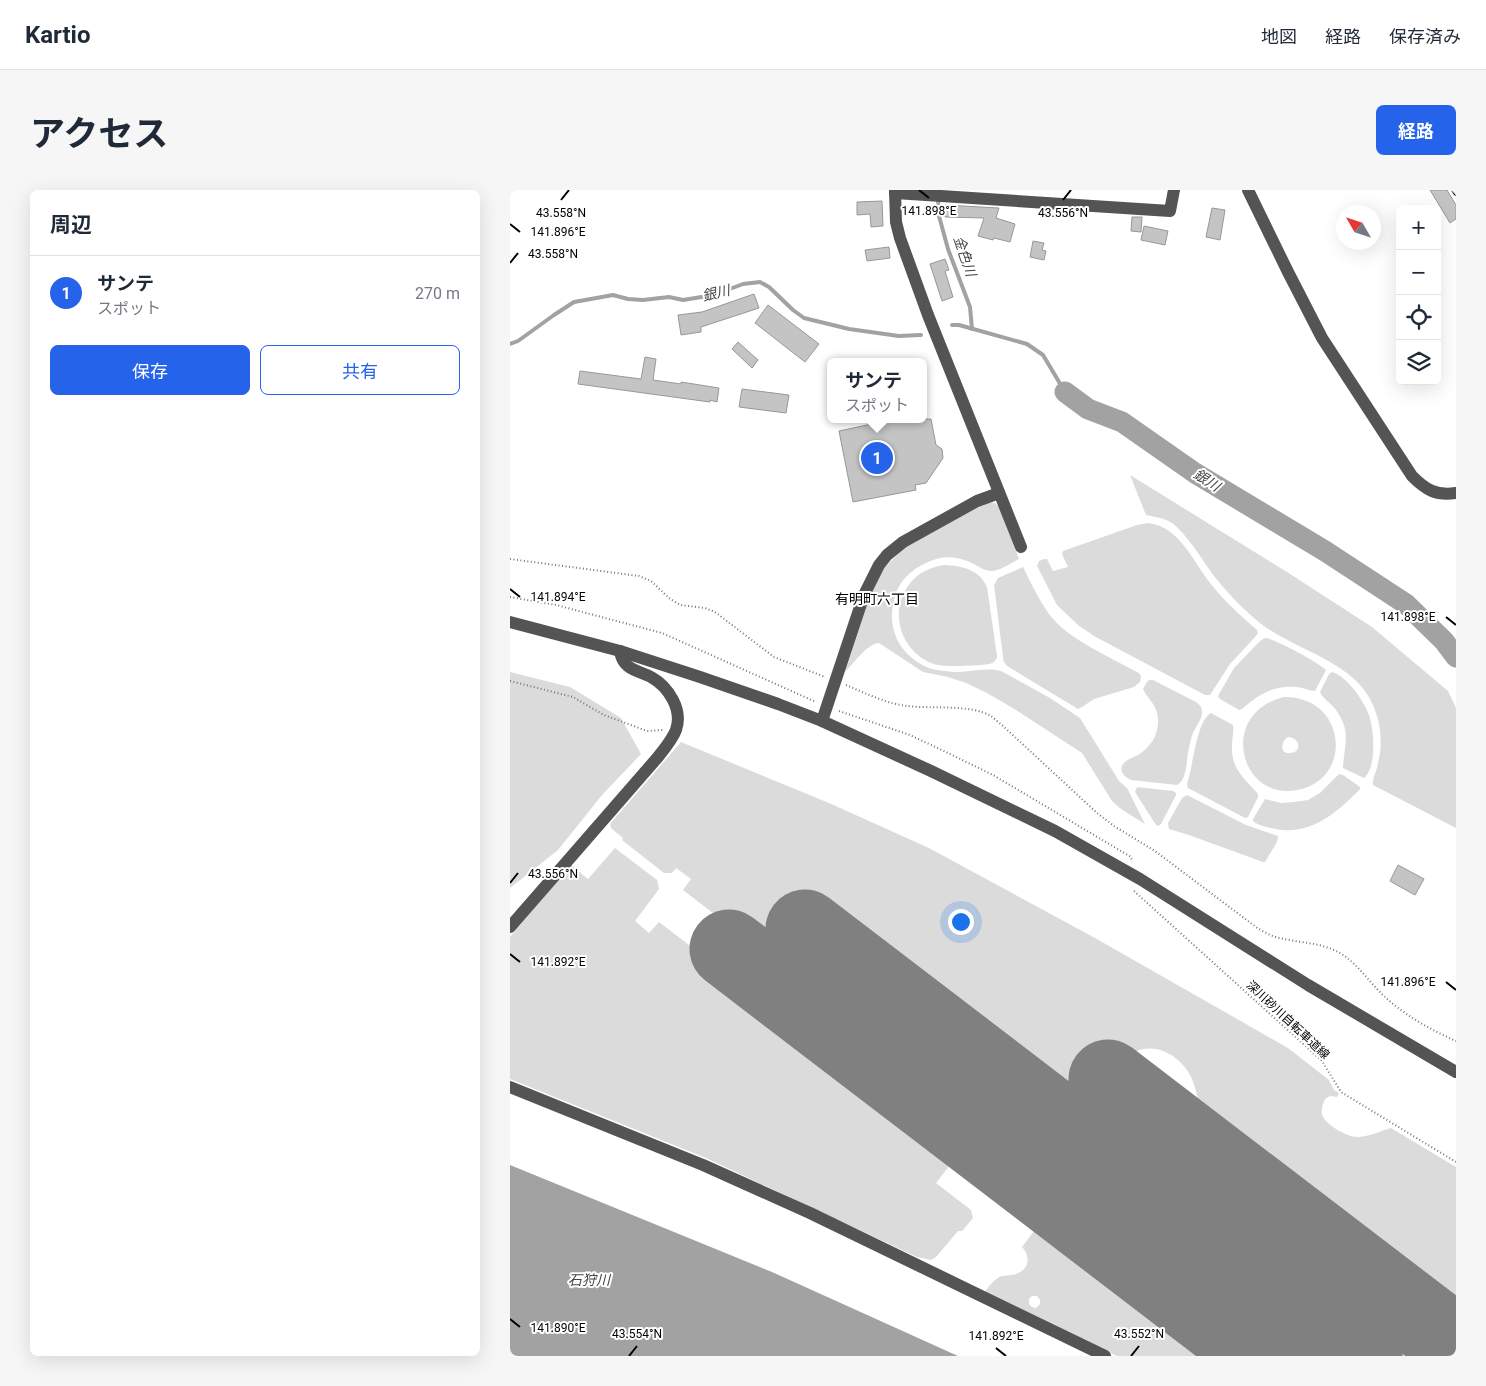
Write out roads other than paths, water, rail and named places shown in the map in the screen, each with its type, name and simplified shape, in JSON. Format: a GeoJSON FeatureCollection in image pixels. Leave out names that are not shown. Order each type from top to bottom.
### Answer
{"type":"FeatureCollection","features":[{"type":"Feature","properties":{"kind":"street"},"geometry":{"type":"LineString","coordinates":[[1021,547],[928,315],[900,238],[896,222],[895,191],[1170,211],[1174,190]]}},
{"type":"Feature","properties":{"kind":"street"},"geometry":{"type":"LineString","coordinates":[[1248,190],[1322,338],[1412,476],[1423,487],[1435,493],[1456,493]]}},
{"type":"Feature","properties":{"kind":"street"},"geometry":{"type":"LineString","coordinates":[[822,721],[864,595],[879,565],[887,555],[903,542],[977,501],[999,493]]}},
{"type":"Feature","properties":{"kind":"street"},"geometry":{"type":"LineString","coordinates":[[510,622],[620,651],[708,680],[822,721],[931,771],[1055,831],[1140,879],[1308,984],[1456,1072]]}},
{"type":"Feature","properties":{"kind":"street"},"geometry":{"type":"LineString","coordinates":[[510,927],[658,756],[672,739],[677,728],[677,712],[671,696],[662,684],[624,663],[621,659],[620,651]]}},
{"type":"Feature","properties":{"kind":"street"},"geometry":{"type":"LineString","coordinates":[[510,1087],[703,1165],[810,1213],[1105,1356]]}},
{"type":"Feature","properties":{"kind":"water","name":"石狩川"},"geometry":{"type":"Polygon","coordinates":[[[510,1165],[772,1272],[958,1356],[510,1356],[510,1165]]]}},
{"type":"Feature","properties":{"kind":"waterway","name":"金色川"},"geometry":{"type":"LineString","coordinates":[[938,199],[939,216],[948,249],[970,307],[972,329]]}},
{"type":"Feature","properties":{"kind":"waterway","name":"銀川"},"geometry":{"type":"LineString","coordinates":[[510,344],[518,341],[574,302],[613,295],[628,299],[643,300],[669,297],[683,300],[714,295],[743,284],[760,282],[769,287],[804,318],[849,329],[899,336],[921,335]]}},
{"type":"Feature","properties":{"kind":"waterway","name":"銀川"},"geometry":{"type":"LineString","coordinates":[[952,325],[959,325],[1027,344],[1043,355],[1065,392]]}},
{"type":"Feature","properties":{"kind":"waterway","name":"銀川"},"geometry":{"type":"LineString","coordinates":[[1065,392],[1088,409],[1122,422],[1195,473],[1325,551],[1406,604],[1444,641],[1456,657]]}},
{"type":"Feature","properties":{"kind":"place","name":"サンテ"},"geometry":{"type":"Point","coordinates":[877,458]}},
{"type":"Feature","properties":{"kind":"district","name":"有明町六丁目"},"geometry":{"type":"Point","coordinates":[877,599]}}]}
